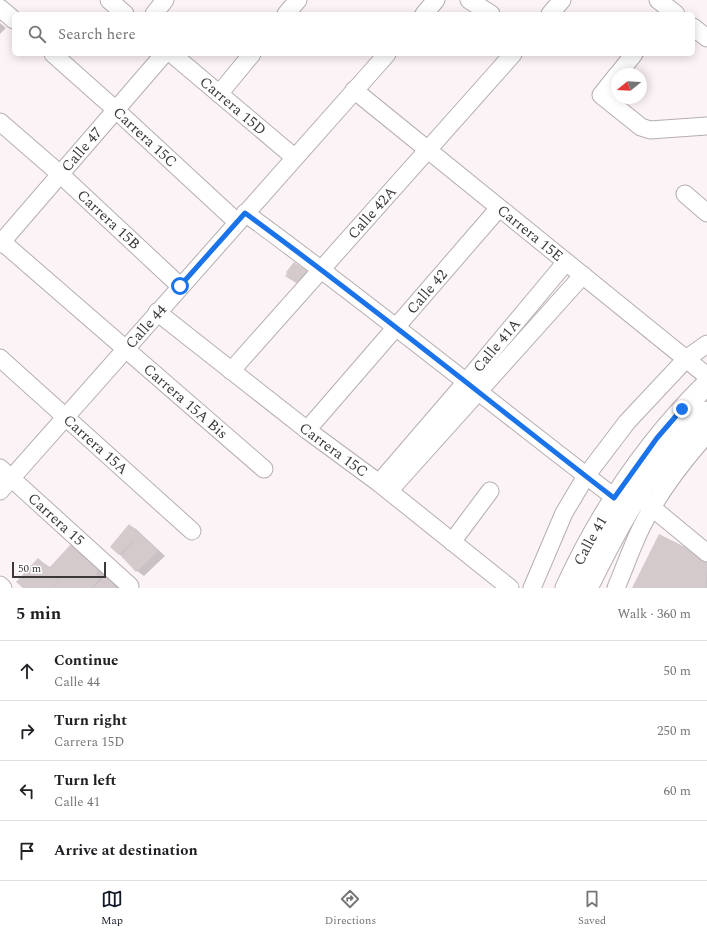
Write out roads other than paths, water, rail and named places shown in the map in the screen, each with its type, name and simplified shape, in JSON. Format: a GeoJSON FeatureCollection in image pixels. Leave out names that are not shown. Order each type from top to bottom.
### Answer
{"type":"FeatureCollection","features":[{"type":"Feature","properties":{"kind":"main road","name":"Calle 41"},"geometry":{"type":"LineString","coordinates":[[566,588],[582,554],[614,498],[657,438],[682,409],[707,384]]}},
{"type":"Feature","properties":{"kind":"main road","name":"Calle 41"},"geometry":{"type":"LineString","coordinates":[[587,588],[600,561],[645,502],[655,469],[698,420],[707,412]]}},
{"type":"Feature","properties":{"kind":"street"},"geometry":{"type":"LineString","coordinates":[[6,0],[0,8],[12,18]]}},
{"type":"Feature","properties":{"kind":"street"},"geometry":{"type":"LineString","coordinates":[[109,0],[123,12]]}},
{"type":"Feature","properties":{"kind":"street"},"geometry":{"type":"LineString","coordinates":[[156,12],[165,0]]}},
{"type":"Feature","properties":{"kind":"street"},"geometry":{"type":"LineString","coordinates":[[288,12],[298,0]]}},
{"type":"Feature","properties":{"kind":"street"},"geometry":{"type":"LineString","coordinates":[[426,12],[436,0]]}},
{"type":"Feature","properties":{"kind":"street"},"geometry":{"type":"LineString","coordinates":[[469,0],[489,12]]}},
{"type":"Feature","properties":{"kind":"street"},"geometry":{"type":"LineString","coordinates":[[552,12],[562,0]]}},
{"type":"Feature","properties":{"kind":"street"},"geometry":{"type":"LineString","coordinates":[[695,29],[707,38]]}},
{"type":"Feature","properties":{"kind":"street","name":"Carrera 15C"},"geometry":{"type":"LineString","coordinates":[[55,56],[241,217]]}},
{"type":"Feature","properties":{"kind":"street","name":"Calle 47"},"geometry":{"type":"LineString","coordinates":[[1,242],[162,56]]}},
{"type":"Feature","properties":{"kind":"street","name":"Carrera 15D"},"geometry":{"type":"LineString","coordinates":[[174,56],[294,158]]}},
{"type":"Feature","properties":{"kind":"street"},"geometry":{"type":"LineString","coordinates":[[219,94],[250,56]]}},
{"type":"Feature","properties":{"kind":"street","name":"Calle 44"},"geometry":{"type":"LineString","coordinates":[[4,479],[66,416],[385,56]]}},
{"type":"Feature","properties":{"kind":"street","name":"Calle 42A"},"geometry":{"type":"LineString","coordinates":[[231,371],[511,56]]}},
{"type":"Feature","properties":{"kind":"street"},"geometry":{"type":"LineString","coordinates":[[622,68],[632,56]]}},
{"type":"Feature","properties":{"kind":"street"},"geometry":{"type":"LineString","coordinates":[[611,82],[601,95],[611,103]]}},
{"type":"Feature","properties":{"kind":"street","name":"Carrera 15E"},"geometry":{"type":"LineString","coordinates":[[354,90],[707,376]]}},
{"type":"Feature","properties":{"kind":"street"},"geometry":{"type":"LineString","coordinates":[[612,104],[641,127],[650,130],[707,126]]}},
{"type":"Feature","properties":{"kind":"street","name":"Carrera 15B"},"geometry":{"type":"LineString","coordinates":[[0,122],[60,174],[180,286]]}},
{"type":"Feature","properties":{"kind":"street"},"geometry":{"type":"LineString","coordinates":[[685,194],[707,212]]}},
{"type":"Feature","properties":{"kind":"street","name":"Calle 42"},"geometry":{"type":"LineString","coordinates":[[307,430],[499,208]]}},
{"type":"Feature","properties":{"kind":"street"},"geometry":{"type":"LineString","coordinates":[[241,217],[322,269],[614,498]]}},
{"type":"Feature","properties":{"kind":"street","name":"Carrera 15A Bis"},"geometry":{"type":"LineString","coordinates":[[1,242],[264,468]]}},
{"type":"Feature","properties":{"kind":"street","name":"Calle 41A"},"geometry":{"type":"LineString","coordinates":[[384,487],[472,388],[566,262]]}},
{"type":"Feature","properties":{"kind":"street"},"geometry":{"type":"LineString","coordinates":[[472,388],[582,275]]}},
{"type":"Feature","properties":{"kind":"street","name":"Carrera 15C"},"geometry":{"type":"LineString","coordinates":[[157,312],[307,430],[384,487],[510,588]]}},
{"type":"Feature","properties":{"kind":"street"},"geometry":{"type":"LineString","coordinates":[[532,588],[564,513],[586,476],[627,422],[686,359],[707,344]]}},
{"type":"Feature","properties":{"kind":"street","name":"Carrera 15A"},"geometry":{"type":"LineString","coordinates":[[0,358],[192,531]]}},
{"type":"Feature","properties":{"kind":"street"},"geometry":{"type":"LineString","coordinates":[[616,588],[642,526],[645,502],[707,434]]}},
{"type":"Feature","properties":{"kind":"street","name":"Carrera 15"},"geometry":{"type":"LineString","coordinates":[[4,479],[130,586]]}},
{"type":"Feature","properties":{"kind":"street"},"geometry":{"type":"LineString","coordinates":[[452,542],[490,490]]}},
{"type":"Feature","properties":{"kind":"street"},"geometry":{"type":"LineString","coordinates":[[645,502],[707,553]]}},
{"type":"Feature","properties":{"kind":"street"},"geometry":{"type":"LineString","coordinates":[[0,585],[3,588]]}}]}
